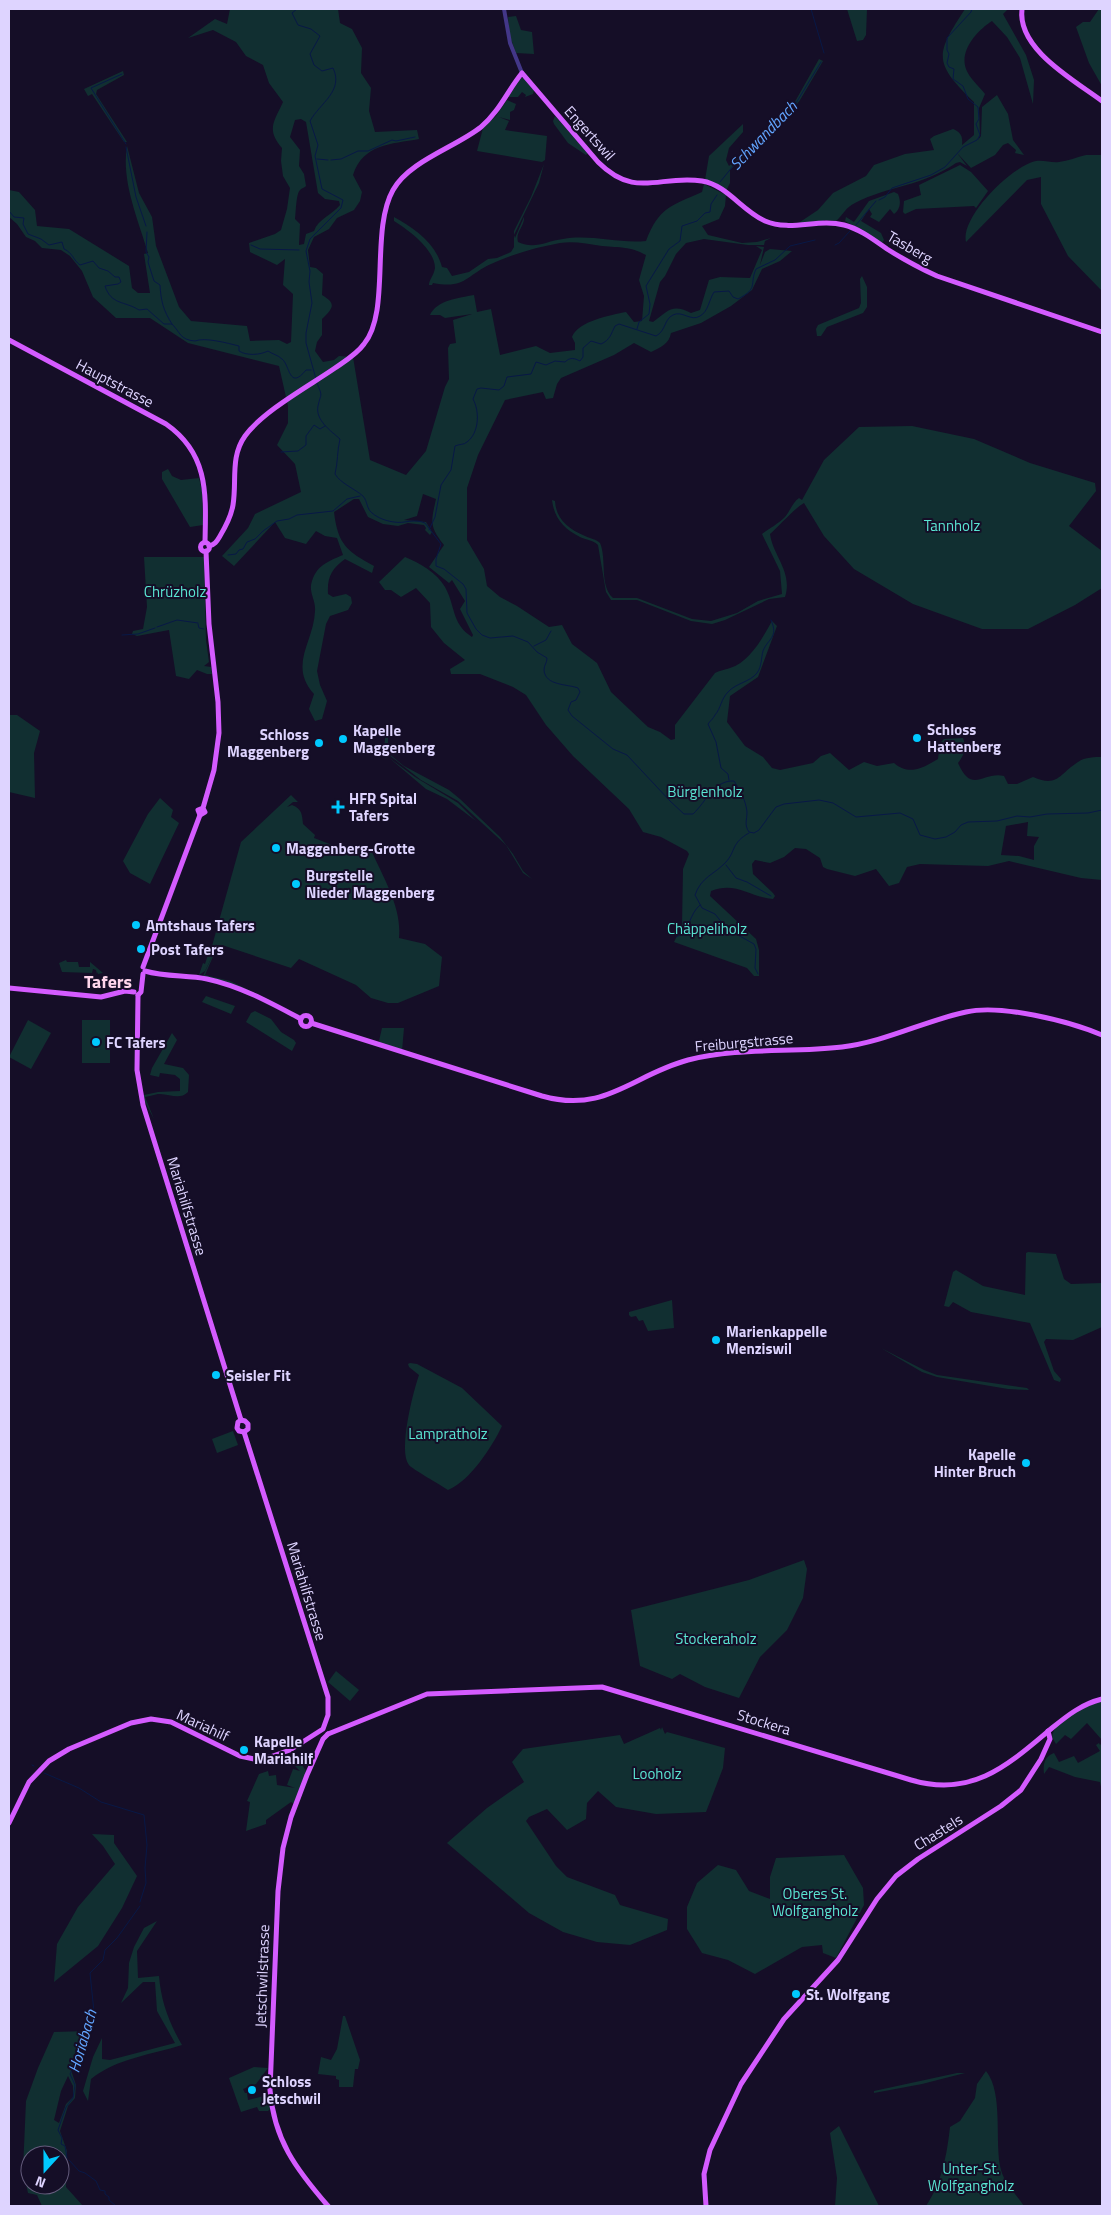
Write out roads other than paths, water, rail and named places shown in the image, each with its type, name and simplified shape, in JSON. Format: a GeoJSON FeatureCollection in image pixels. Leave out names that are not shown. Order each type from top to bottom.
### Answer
{"type":"FeatureCollection","features":[{"type":"Feature","properties":{"kind":"main road"},"geometry":{"type":"LineString","coordinates":[[1022,9],[1023,28],[1034,48],[1102,101]]}},
{"type":"Feature","properties":{"kind":"main road","name":"Engertswil"},"geometry":{"type":"LineString","coordinates":[[522,73],[602,166],[623,180],[646,184],[695,180],[714,185]]}},
{"type":"Feature","properties":{"kind":"main road"},"geometry":{"type":"LineString","coordinates":[[207,546],[218,539],[231,513],[235,459],[241,442],[255,424],[364,345],[373,327],[384,220],[394,189],[414,168],[475,132],[491,118],[522,73]]}},
{"type":"Feature","properties":{"kind":"main road","name":"Tasberg"},"geometry":{"type":"LineString","coordinates":[[714,185],[754,215],[767,222],[787,226],[835,223],[850,226],[913,264],[937,276],[1102,332]]}},
{"type":"Feature","properties":{"kind":"main road","name":"Hauptstrasse"},"geometry":{"type":"LineString","coordinates":[[9,340],[166,424],[182,437],[198,460]]}},
{"type":"Feature","properties":{"kind":"main road","name":"Mariahilfstrasse"},"geometry":{"type":"LineString","coordinates":[[198,460],[204,489],[209,629],[218,702],[219,733],[214,770],[202,808],[198,810],[200,815],[137,991],[137,1070],[143,1105],[241,1420],[248,1424],[248,1429],[244,1432],[328,1697],[328,1715],[323,1729]]}},
{"type":"Feature","properties":{"kind":"main road","name":"Freiburgstrasse"},"geometry":{"type":"LineString","coordinates":[[143,971],[220,982],[250,994],[301,1019],[303,1016],[308,1016],[311,1023],[542,1096],[575,1102],[602,1098],[659,1070],[697,1058],[732,1053],[843,1047],[977,1010],[1006,1011],[1054,1021],[1102,1035]]}},
{"type":"Feature","properties":{"kind":"main road"},"geometry":{"type":"LineString","coordinates":[[9,988],[102,997],[124,991],[137,991]]}},
{"type":"Feature","properties":{"kind":"main road","name":"Stockera"},"geometry":{"type":"LineString","coordinates":[[328,1734],[420,1696],[455,1692],[606,1687],[906,1779],[936,1785],[960,1784],[990,1775],[1004,1767],[1079,1708],[1102,1699]]}},
{"type":"Feature","properties":{"kind":"main road","name":"Mariahilf"},"geometry":{"type":"LineString","coordinates":[[9,1823],[29,1782],[49,1761],[65,1751],[120,1727],[148,1720],[175,1724],[235,1754],[249,1758],[270,1757],[288,1751],[319,1734]]}},
{"type":"Feature","properties":{"kind":"main road"},"geometry":{"type":"LineString","coordinates":[[323,1729],[328,1734],[323,1739],[319,1734],[323,1729]]}},
{"type":"Feature","properties":{"kind":"main road"},"geometry":{"type":"LineString","coordinates":[[1048,1732],[1048,1744]]}},
{"type":"Feature","properties":{"kind":"main road"},"geometry":{"type":"LineString","coordinates":[[1042,1736],[1048,1744]]}},
{"type":"Feature","properties":{"kind":"main road","name":"Jetschwilstrasse"},"geometry":{"type":"LineString","coordinates":[[323,1739],[295,1805],[283,1848],[278,1891],[270,2090],[272,2112],[285,2150],[301,2174],[328,2206]]}},
{"type":"Feature","properties":{"kind":"main road","name":"Chastels"},"geometry":{"type":"LineString","coordinates":[[706,2206],[704,2174],[710,2150],[741,2084],[780,2024],[833,1966],[877,1899],[891,1882],[914,1861],[1012,1798],[1032,1776],[1048,1744]]}},
{"type":"Feature","properties":{"kind":"street","name":"Engertswil"},"geometry":{"type":"LineString","coordinates":[[504,9],[510,43],[522,73]]}},
{"type":"Feature","properties":{"kind":"waterway"},"geometry":{"type":"LineString","coordinates":[[297,9],[292,13],[298,25],[311,29],[320,36],[310,54],[314,65],[322,71],[333,68],[336,76],[333,90],[310,121],[318,145],[315,156],[322,189],[343,200],[341,208],[310,239],[306,251],[310,271],[309,282],[312,303],[306,343],[316,379]]}},
{"type":"Feature","properties":{"kind":"waterway","name":"Schwandbach"},"geometry":{"type":"LineString","coordinates":[[811,9],[824,53]]}},
{"type":"Feature","properties":{"kind":"waterway"},"geometry":{"type":"LineString","coordinates":[[879,200],[885,197],[892,188],[931,175],[945,167],[963,147],[977,140],[980,135],[976,124],[979,119],[978,107],[968,99],[963,86],[953,79],[954,69],[949,67],[947,63],[949,54],[947,38],[972,9]]}},
{"type":"Feature","properties":{"kind":"waterway","name":"Schwandbach"},"geometry":{"type":"LineString","coordinates":[[720,182],[743,154],[779,123],[793,108],[821,62]]}},
{"type":"Feature","properties":{"kind":"waterway"},"geometry":{"type":"LineString","coordinates":[[122,74],[91,88],[126,144]]}},
{"type":"Feature","properties":{"kind":"waterway"},"geometry":{"type":"LineString","coordinates":[[331,160],[341,159],[358,151],[368,151],[392,140],[396,141],[415,137]]}},
{"type":"Feature","properties":{"kind":"waterway"},"geometry":{"type":"LineString","coordinates":[[126,147],[136,197],[146,226]]}},
{"type":"Feature","properties":{"kind":"waterway"},"geometry":{"type":"LineString","coordinates":[[317,159],[328,160]]}},
{"type":"Feature","properties":{"kind":"waterway","name":"Schwandbach"},"geometry":{"type":"LineString","coordinates":[[637,329],[639,322],[649,314],[650,304],[646,286],[669,249],[680,241],[682,226],[697,221],[705,213],[710,212],[711,204],[717,195]]}},
{"type":"Feature","properties":{"kind":"waterway"},"geometry":{"type":"LineString","coordinates":[[856,225],[876,201]]}},
{"type":"Feature","properties":{"kind":"waterway"},"geometry":{"type":"LineString","coordinates":[[9,211],[14,217],[24,218],[23,224],[28,234],[41,239],[49,245],[62,242],[64,249],[80,265],[93,261],[99,268],[108,271],[115,277],[119,277],[121,282],[118,284],[105,286],[115,300],[139,310],[147,309],[164,324],[172,324],[186,339],[228,343],[239,346],[239,351],[242,353],[257,354],[268,351],[279,356],[285,362],[291,375],[296,378],[306,370],[311,370]]}},
{"type":"Feature","properties":{"kind":"waterway"},"geometry":{"type":"LineString","coordinates":[[835,245],[850,231]]}},
{"type":"Feature","properties":{"kind":"waterway"},"geometry":{"type":"LineString","coordinates":[[147,232],[146,252],[149,257],[148,262],[154,281],[160,285],[163,305],[172,324]]}},
{"type":"Feature","properties":{"kind":"waterway"},"geometry":{"type":"LineString","coordinates":[[429,530],[435,517],[441,485],[451,470],[455,446],[467,442],[476,428],[477,410],[473,399],[477,389],[499,390],[504,386],[507,377],[531,374],[536,362],[546,365],[555,361],[565,362],[570,359],[580,361],[583,357],[583,348],[591,341],[601,344],[606,341],[615,326],[619,324],[656,336],[662,331],[668,319],[673,315],[680,314],[693,318],[703,314],[714,292],[729,291],[733,297],[738,299],[745,295],[751,289],[756,269],[775,260],[790,246],[815,240]]}},
{"type":"Feature","properties":{"kind":"waterway"},"geometry":{"type":"LineString","coordinates":[[251,245],[260,249],[299,250]]}},
{"type":"Feature","properties":{"kind":"waterway"},"geometry":{"type":"LineString","coordinates":[[317,383],[321,395],[318,406],[319,416],[324,425],[340,439],[335,474],[337,477],[363,496],[370,511],[379,518],[394,522],[417,521],[425,523],[441,544],[436,559],[436,566],[444,569],[463,584],[466,589],[467,613],[476,629],[482,635],[490,638],[513,636],[528,642],[537,652],[547,658],[544,670],[548,679],[558,684],[578,688],[580,692],[576,700],[571,702],[568,710],[572,716],[613,749],[627,755],[684,814],[693,814],[716,788],[721,784],[734,781],[745,804],[747,829],[749,832],[754,833],[759,830],[776,807],[784,804],[819,800],[833,803],[856,817],[900,813],[913,819],[920,835],[935,839],[946,837],[968,822],[997,821],[1017,816],[1030,817],[1047,814],[1088,813],[1102,810]]}},
{"type":"Feature","properties":{"kind":"waterway"},"geometry":{"type":"LineString","coordinates":[[281,452],[298,451],[306,445],[306,436],[314,425],[320,429],[325,426]]}},
{"type":"Feature","properties":{"kind":"waterway"},"geometry":{"type":"LineString","coordinates":[[228,555],[236,554],[239,550],[243,549],[247,542],[255,539],[277,521],[289,519],[297,515],[333,511],[347,499],[360,496]]}},
{"type":"Feature","properties":{"kind":"waterway"},"geometry":{"type":"LineString","coordinates":[[157,627],[177,620],[198,623]]}},
{"type":"Feature","properties":{"kind":"waterway"},"geometry":{"type":"LineString","coordinates":[[729,780],[728,774],[721,768],[716,742],[708,724],[728,692],[754,676],[759,670],[763,651],[774,631],[771,620]]}},
{"type":"Feature","properties":{"kind":"waterway"},"geometry":{"type":"LineString","coordinates":[[198,624],[199,628],[204,629]]}},
{"type":"Feature","properties":{"kind":"waterway"},"geometry":{"type":"LineString","coordinates":[[122,635],[138,634],[155,628]]}},
{"type":"Feature","properties":{"kind":"waterway"},"geometry":{"type":"LineString","coordinates":[[534,646],[546,640],[551,631]]}},
{"type":"Feature","properties":{"kind":"waterway"},"geometry":{"type":"LineString","coordinates":[[749,833],[739,840],[726,862],[701,884],[695,895],[702,908],[715,914],[727,929],[754,944],[756,949],[755,968],[758,974]]}},
{"type":"Feature","properties":{"kind":"waterway"},"geometry":{"type":"LineString","coordinates":[[726,865],[736,878],[771,896]]}},
{"type":"Feature","properties":{"kind":"waterway"},"geometry":{"type":"LineString","coordinates":[[677,937],[688,926],[700,905]]}},
{"type":"Feature","properties":{"kind":"waterway","name":"Horiabach"},"geometry":{"type":"LineString","coordinates":[[44,1773],[79,1788],[101,1802],[144,1815],[147,1845],[146,1883],[140,1902]]}},
{"type":"Feature","properties":{"kind":"waterway","name":"Horiabach"},"geometry":{"type":"LineString","coordinates":[[63,2145],[61,2144],[62,2138],[58,2130],[66,2107],[73,2098],[75,2085],[70,2074],[81,2053],[78,2044],[84,2035],[84,2028],[91,2020],[94,2012],[90,1973],[103,1960],[105,1950],[117,1938],[140,1906]]}},
{"type":"Feature","properties":{"kind":"waterway","name":"Horiabach"},"geometry":{"type":"LineString","coordinates":[[70,2161],[79,2171],[96,2181],[100,2190],[105,2191],[109,2200],[116,2206]]}},
{"type":"Feature","properties":{"kind":"place","name":"Schloss Hattenberg"},"geometry":{"type":"Point","coordinates":[917,738]}},
{"type":"Feature","properties":{"kind":"place","name":"Kapelle Maggenberg"},"geometry":{"type":"Point","coordinates":[343,739]}},
{"type":"Feature","properties":{"kind":"place","name":"Schloss Maggenberg"},"geometry":{"type":"Point","coordinates":[319,743]}},
{"type":"Feature","properties":{"kind":"place","name":"HFR Spital Tafers"},"geometry":{"type":"Point","coordinates":[338,807]}},
{"type":"Feature","properties":{"kind":"place","name":"Maggenberg-Grotte"},"geometry":{"type":"Point","coordinates":[276,848]}},
{"type":"Feature","properties":{"kind":"place","name":"Burgstelle Nieder Maggenberg"},"geometry":{"type":"Point","coordinates":[296,884]}},
{"type":"Feature","properties":{"kind":"place","name":"Amtshaus Tafers"},"geometry":{"type":"Point","coordinates":[136,925]}},
{"type":"Feature","properties":{"kind":"place","name":"Post Tafers"},"geometry":{"type":"Point","coordinates":[141,949]}},
{"type":"Feature","properties":{"kind":"place","name":"FC Tafers"},"geometry":{"type":"Point","coordinates":[96,1042]}},
{"type":"Feature","properties":{"kind":"place","name":"Marienkappelle Menziswil"},"geometry":{"type":"Point","coordinates":[716,1340]}},
{"type":"Feature","properties":{"kind":"place","name":"Seisler Fit"},"geometry":{"type":"Point","coordinates":[216,1375]}},
{"type":"Feature","properties":{"kind":"place","name":"Kapelle Hinter Bruch"},"geometry":{"type":"Point","coordinates":[1026,1463]}},
{"type":"Feature","properties":{"kind":"place","name":"Kapelle Mariahilf"},"geometry":{"type":"Point","coordinates":[244,1750]}},
{"type":"Feature","properties":{"kind":"place","name":"St. Wolfgang"},"geometry":{"type":"Point","coordinates":[796,1994]}},
{"type":"Feature","properties":{"kind":"place","name":"Schloss Jetschwil"},"geometry":{"type":"Point","coordinates":[252,2090]}},
{"type":"Feature","properties":{"kind":"district","name":"Tafers"},"geometry":{"type":"Point","coordinates":[108,981]}},
{"type":"Feature","properties":{"kind":"park label","name":"Tannholz"},"geometry":{"type":"Point","coordinates":[952,525]}},
{"type":"Feature","properties":{"kind":"park label","name":"Chrüzholz"},"geometry":{"type":"Point","coordinates":[175,591]}},
{"type":"Feature","properties":{"kind":"park label","name":"Bürglenholz"},"geometry":{"type":"Point","coordinates":[705,791]}},
{"type":"Feature","properties":{"kind":"park label","name":"Chäppeliholz"},"geometry":{"type":"Point","coordinates":[707,928]}},
{"type":"Feature","properties":{"kind":"park label","name":"Lampratholz"},"geometry":{"type":"Point","coordinates":[448,1433]}},
{"type":"Feature","properties":{"kind":"park label","name":"Stockeraholz"},"geometry":{"type":"Point","coordinates":[716,1638]}},
{"type":"Feature","properties":{"kind":"park label","name":"Looholz"},"geometry":{"type":"Point","coordinates":[657,1773]}},
{"type":"Feature","properties":{"kind":"park label","name":"Oberes St. Wolfgangholz"},"geometry":{"type":"Point","coordinates":[815,1902]}},
{"type":"Feature","properties":{"kind":"park label","name":"Unter-St. Wolfgangholz"},"geometry":{"type":"Point","coordinates":[971,2176]}}]}
